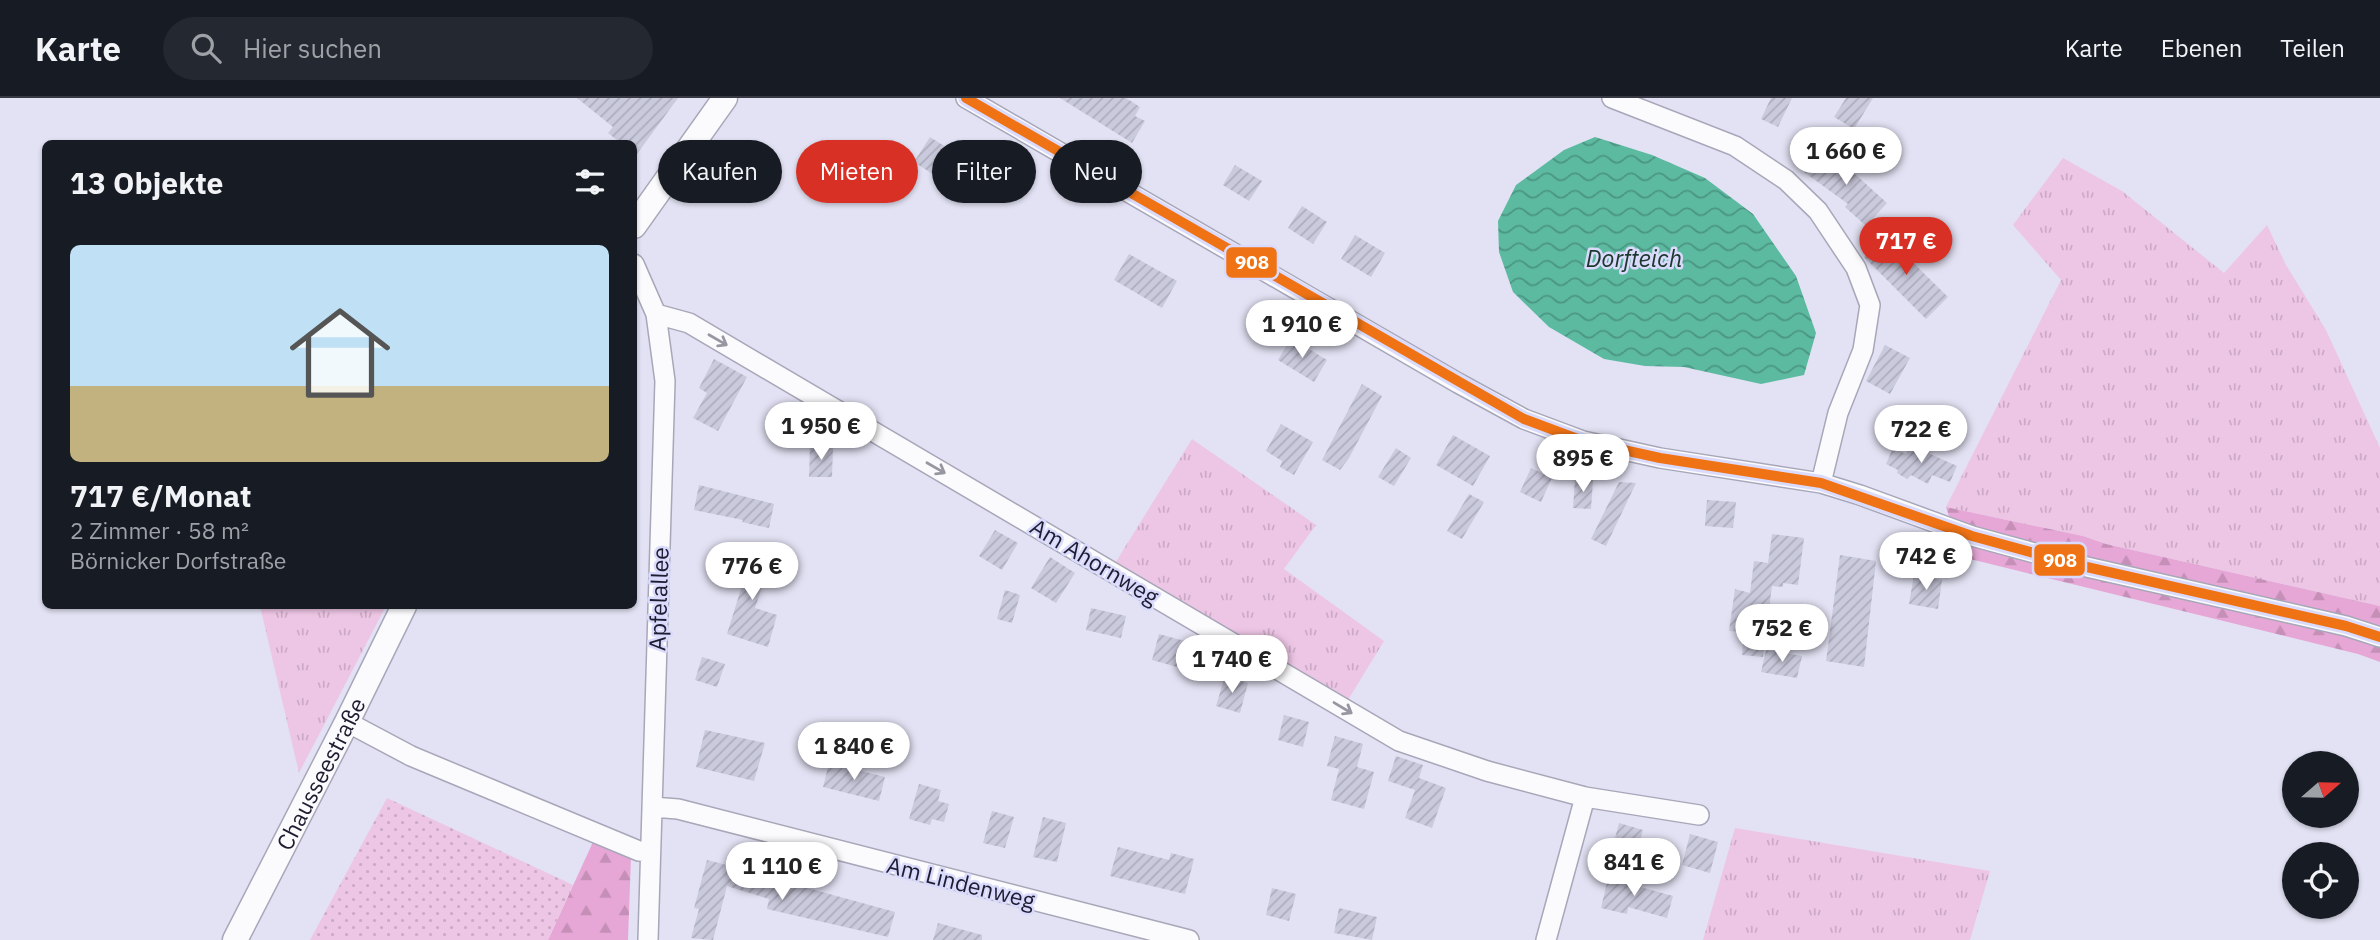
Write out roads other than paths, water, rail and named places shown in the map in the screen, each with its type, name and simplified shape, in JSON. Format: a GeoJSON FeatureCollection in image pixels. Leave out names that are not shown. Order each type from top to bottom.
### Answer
{"type":"FeatureCollection","features":[{"type":"Feature","properties":{"kind":"main road"},"geometry":{"type":"LineString","coordinates":[[637,222],[725,98]]}},
{"type":"Feature","properties":{"kind":"main road","name":"Chausseestraße"},"geometry":{"type":"LineString","coordinates":[[235,940],[403,609]]}},
{"type":"Feature","properties":{"kind":"street"},"geometry":{"type":"LineString","coordinates":[[966,98],[1524,419],[1583,441],[1651,456],[1821,483],[1986,540],[2078,565],[2346,626],[2380,637]]}},
{"type":"Feature","properties":{"kind":"street"},"geometry":{"type":"LineString","coordinates":[[1612,98],[1735,146],[1786,180],[1818,211],[1856,268],[1870,305],[1863,350],[1838,413],[1821,483]]}},
{"type":"Feature","properties":{"kind":"street","name":"Apfelallee"},"geometry":{"type":"LineString","coordinates":[[637,271],[656,314],[665,382],[648,940]]}},
{"type":"Feature","properties":{"kind":"street","name":"Am Ahornweg"},"geometry":{"type":"LineString","coordinates":[[656,314],[689,323],[1399,741],[1487,771],[1585,797],[1699,815]]}},
{"type":"Feature","properties":{"kind":"street"},"geometry":{"type":"LineString","coordinates":[[347,722],[411,756],[639,851],[650,852]]}},
{"type":"Feature","properties":{"kind":"street"},"geometry":{"type":"LineString","coordinates":[[1546,940],[1585,797]]}},
{"type":"Feature","properties":{"kind":"street","name":"Am Lindenweg"},"geometry":{"type":"LineString","coordinates":[[652,807],[691,812],[1189,940]]}},
{"type":"Feature","properties":{"kind":"water","name":"Dorfteich"},"geometry":{"type":"Polygon","coordinates":[[[1595,137],[1652,155],[1705,178],[1753,214],[1796,276],[1816,333],[1804,375],[1761,384],[1684,367],[1645,366],[1604,359],[1549,327],[1513,292],[1499,252],[1498,221],[1516,185],[1564,150],[1595,137]]]}}]}
